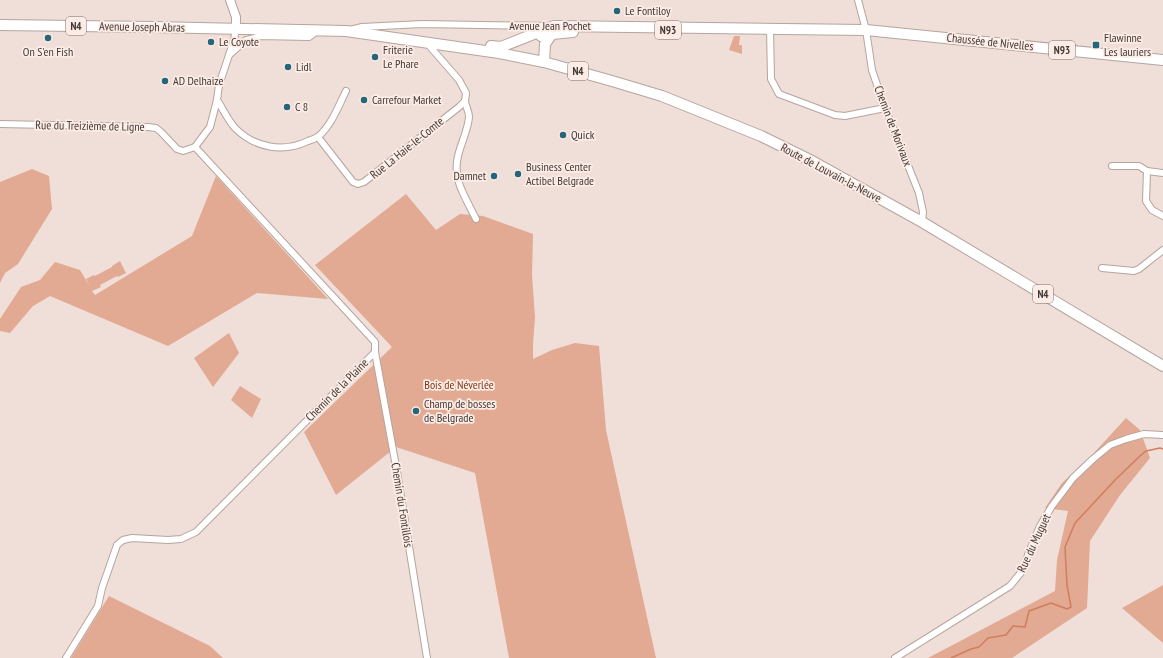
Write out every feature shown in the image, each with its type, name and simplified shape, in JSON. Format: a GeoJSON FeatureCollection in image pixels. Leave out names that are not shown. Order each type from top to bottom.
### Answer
{"type":"FeatureCollection","features":[{"type":"Feature","properties":{"kind":"main road","name":"Avenue Joseph Abras"},"geometry":{"type":"LineString","coordinates":[[0,25],[236,28]]}},
{"type":"Feature","properties":{"kind":"main road","name":"Avenue Jean Pochet"},"geometry":{"type":"LineString","coordinates":[[236,28],[346,31]]}},
{"type":"Feature","properties":{"kind":"main road","name":"Avenue Jean Pochet"},"geometry":{"type":"LineString","coordinates":[[553,30],[770,28],[866,30]]}},
{"type":"Feature","properties":{"kind":"main road","name":"N93"},"geometry":{"type":"LineString","coordinates":[[470,48],[478,45],[501,47],[553,30],[566,33],[770,28]]}},
{"type":"Feature","properties":{"kind":"main road"},"geometry":{"type":"LineString","coordinates":[[499,53],[553,30]]}},
{"type":"Feature","properties":{"kind":"main road"},"geometry":{"type":"LineString","coordinates":[[544,62],[545,44],[553,30]]}},
{"type":"Feature","properties":{"kind":"main road","name":"Chaussée de Nivelles"},"geometry":{"type":"LineString","coordinates":[[866,30],[1163,60]]}},
{"type":"Feature","properties":{"kind":"main road","name":"N4"},"geometry":{"type":"LineString","coordinates":[[346,31],[470,48]]}},
{"type":"Feature","properties":{"kind":"main road","name":"Route de Louvain-la-Neuve"},"geometry":{"type":"LineString","coordinates":[[470,48],[544,62],[662,96],[761,136],[812,161],[922,222],[1163,366]]}},
{"type":"Feature","properties":{"kind":"street"},"geometry":{"type":"LineString","coordinates":[[195,147],[210,127],[217,100],[219,84],[234,40],[236,17],[230,0]]}},
{"type":"Feature","properties":{"kind":"street","name":"Chemin de Morivaux"},"geometry":{"type":"LineString","coordinates":[[858,0],[866,30],[872,70],[885,108],[919,193],[923,212],[922,222]]}},
{"type":"Feature","properties":{"kind":"street","name":"Avenue Jean Pochet"},"geometry":{"type":"LineString","coordinates":[[346,31],[362,27],[422,24],[553,30]]}},
{"type":"Feature","properties":{"kind":"street"},"geometry":{"type":"LineString","coordinates":[[770,28],[771,79],[779,94],[835,115],[844,116],[885,108]]}},
{"type":"Feature","properties":{"kind":"street"},"geometry":{"type":"LineString","coordinates":[[228,56],[246,40],[260,36],[309,37],[318,30]]}},
{"type":"Feature","properties":{"kind":"street"},"geometry":{"type":"LineString","coordinates":[[425,42],[459,80],[466,93],[465,101],[469,117],[458,156],[456,170],[458,180],[476,219]]}},
{"type":"Feature","properties":{"kind":"street"},"geometry":{"type":"LineString","coordinates":[[217,100],[234,127],[242,134],[252,141],[270,147],[282,148],[300,145],[318,137],[329,125],[346,91]]}},
{"type":"Feature","properties":{"kind":"street","name":"Rue La Haie-le-Comte"},"geometry":{"type":"LineString","coordinates":[[318,137],[353,182],[358,184],[364,182],[465,101]]}},
{"type":"Feature","properties":{"kind":"street","name":"Rue du Treizième de Ligne"},"geometry":{"type":"LineString","coordinates":[[0,124],[148,127],[156,128],[177,149],[183,151],[195,147]]}},
{"type":"Feature","properties":{"kind":"street","name":"Chemin de la Plaine"},"geometry":{"type":"LineString","coordinates":[[66,658],[98,606],[102,588],[117,545],[123,540],[132,538],[168,540],[181,539],[196,532],[374,352],[375,342],[195,147]]}},
{"type":"Feature","properties":{"kind":"street"},"geometry":{"type":"LineString","coordinates":[[1112,166],[1139,166],[1147,171],[1163,173]]}},
{"type":"Feature","properties":{"kind":"street"},"geometry":{"type":"LineString","coordinates":[[1147,171],[1146,201],[1152,210],[1163,216]]}},
{"type":"Feature","properties":{"kind":"street"},"geometry":{"type":"LineString","coordinates":[[1102,268],[1134,271],[1139,269],[1163,250]]}},
{"type":"Feature","properties":{"kind":"street","name":"Chemin du Fontillois"},"geometry":{"type":"LineString","coordinates":[[374,352],[397,472],[427,658]]}},
{"type":"Feature","properties":{"kind":"street","name":"Rue du Muguet"},"geometry":{"type":"LineString","coordinates":[[895,658],[1010,586],[1023,570],[1040,526],[1052,506],[1073,478],[1093,459],[1110,445],[1126,439],[1144,434],[1163,436]]}},
{"type":"Feature","properties":{"kind":"green space"},"geometry":{"type":"Polygon","coordinates":[[[734,36],[740,36],[739,45],[742,45],[742,54],[729,50],[734,36]]]}},
{"type":"Feature","properties":{"kind":"green space"},"geometry":{"type":"Polygon","coordinates":[[[32,169],[49,176],[52,209],[18,264],[5,273],[0,283],[0,182],[32,169]]]}},
{"type":"Feature","properties":{"kind":"green space"},"geometry":{"type":"Polygon","coordinates":[[[216,176],[328,299],[257,293],[168,346],[50,296],[33,306],[10,333],[0,331],[0,319],[21,287],[40,280],[55,262],[80,270],[90,287],[86,279],[112,267],[120,261],[126,273],[100,285],[101,287],[92,291],[95,295],[192,236],[216,176]]]}},
{"type":"Feature","properties":{"kind":"green space","name":"Bois de Néverlée"},"geometry":{"type":"Polygon","coordinates":[[[406,194],[436,230],[460,214],[483,216],[533,234],[532,275],[535,317],[533,359],[552,350],[575,343],[599,346],[606,430],[656,658],[509,658],[475,473],[396,447],[336,495],[304,432],[392,347],[315,265],[406,194]]]}},
{"type":"Feature","properties":{"kind":"green space"},"geometry":{"type":"Polygon","coordinates":[[[229,333],[239,353],[213,387],[194,358],[229,333]]]}},
{"type":"Feature","properties":{"kind":"green space"},"geometry":{"type":"Polygon","coordinates":[[[240,386],[261,399],[252,418],[231,400],[240,386]]]}},
{"type":"Feature","properties":{"kind":"green space"},"geometry":{"type":"Polygon","coordinates":[[[1126,418],[1140,430],[1150,458],[1120,495],[1090,541],[1087,608],[1012,658],[928,658],[1055,591],[1057,560],[1068,511],[1045,508],[1062,483],[1092,455],[1126,418]]]}},
{"type":"Feature","properties":{"kind":"green space"},"geometry":{"type":"Polygon","coordinates":[[[1163,585],[1163,643],[1122,608],[1163,585]]]}},
{"type":"Feature","properties":{"kind":"green space"},"geometry":{"type":"Polygon","coordinates":[[[109,596],[210,646],[223,658],[71,658],[109,596]]]}},
{"type":"Feature","properties":{"kind":"waterway"},"geometry":{"type":"LineString","coordinates":[[951,658],[979,647],[988,638],[1006,635],[1013,626],[1025,627],[1029,611],[1051,603],[1067,609],[1071,607],[1067,585],[1065,547],[1075,523],[1116,479],[1140,456],[1146,451],[1160,448],[1163,449]]}},
{"type":"Feature","properties":{"kind":"place","name":"Le Fontiloy"},"geometry":{"type":"Point","coordinates":[617,11]}},
{"type":"Feature","properties":{"kind":"place","name":"On S'en Fish"},"geometry":{"type":"Point","coordinates":[48,38]}},
{"type":"Feature","properties":{"kind":"place","name":"Le Coyote"},"geometry":{"type":"Point","coordinates":[211,42]}},
{"type":"Feature","properties":{"kind":"place","name":"Flawinne Les lauriers"},"geometry":{"type":"Point","coordinates":[1096,45]}},
{"type":"Feature","properties":{"kind":"place","name":"Friterie Le Phare"},"geometry":{"type":"Point","coordinates":[375,57]}},
{"type":"Feature","properties":{"kind":"place","name":"Lidl"},"geometry":{"type":"Point","coordinates":[288,67]}},
{"type":"Feature","properties":{"kind":"place","name":"AD Delhaize"},"geometry":{"type":"Point","coordinates":[165,81]}},
{"type":"Feature","properties":{"kind":"place","name":"Carrefour Market"},"geometry":{"type":"Point","coordinates":[364,100]}},
{"type":"Feature","properties":{"kind":"place","name":"C 8"},"geometry":{"type":"Point","coordinates":[287,107]}},
{"type":"Feature","properties":{"kind":"place","name":"Quick"},"geometry":{"type":"Point","coordinates":[563,135]}},
{"type":"Feature","properties":{"kind":"place","name":"Business Center Actibel Belgrade"},"geometry":{"type":"Point","coordinates":[518,174]}},
{"type":"Feature","properties":{"kind":"place","name":"Damnet"},"geometry":{"type":"Point","coordinates":[494,176]}},
{"type":"Feature","properties":{"kind":"place","name":"Champ de bosses de Belgrade"},"geometry":{"type":"Point","coordinates":[416,411]}}]}
